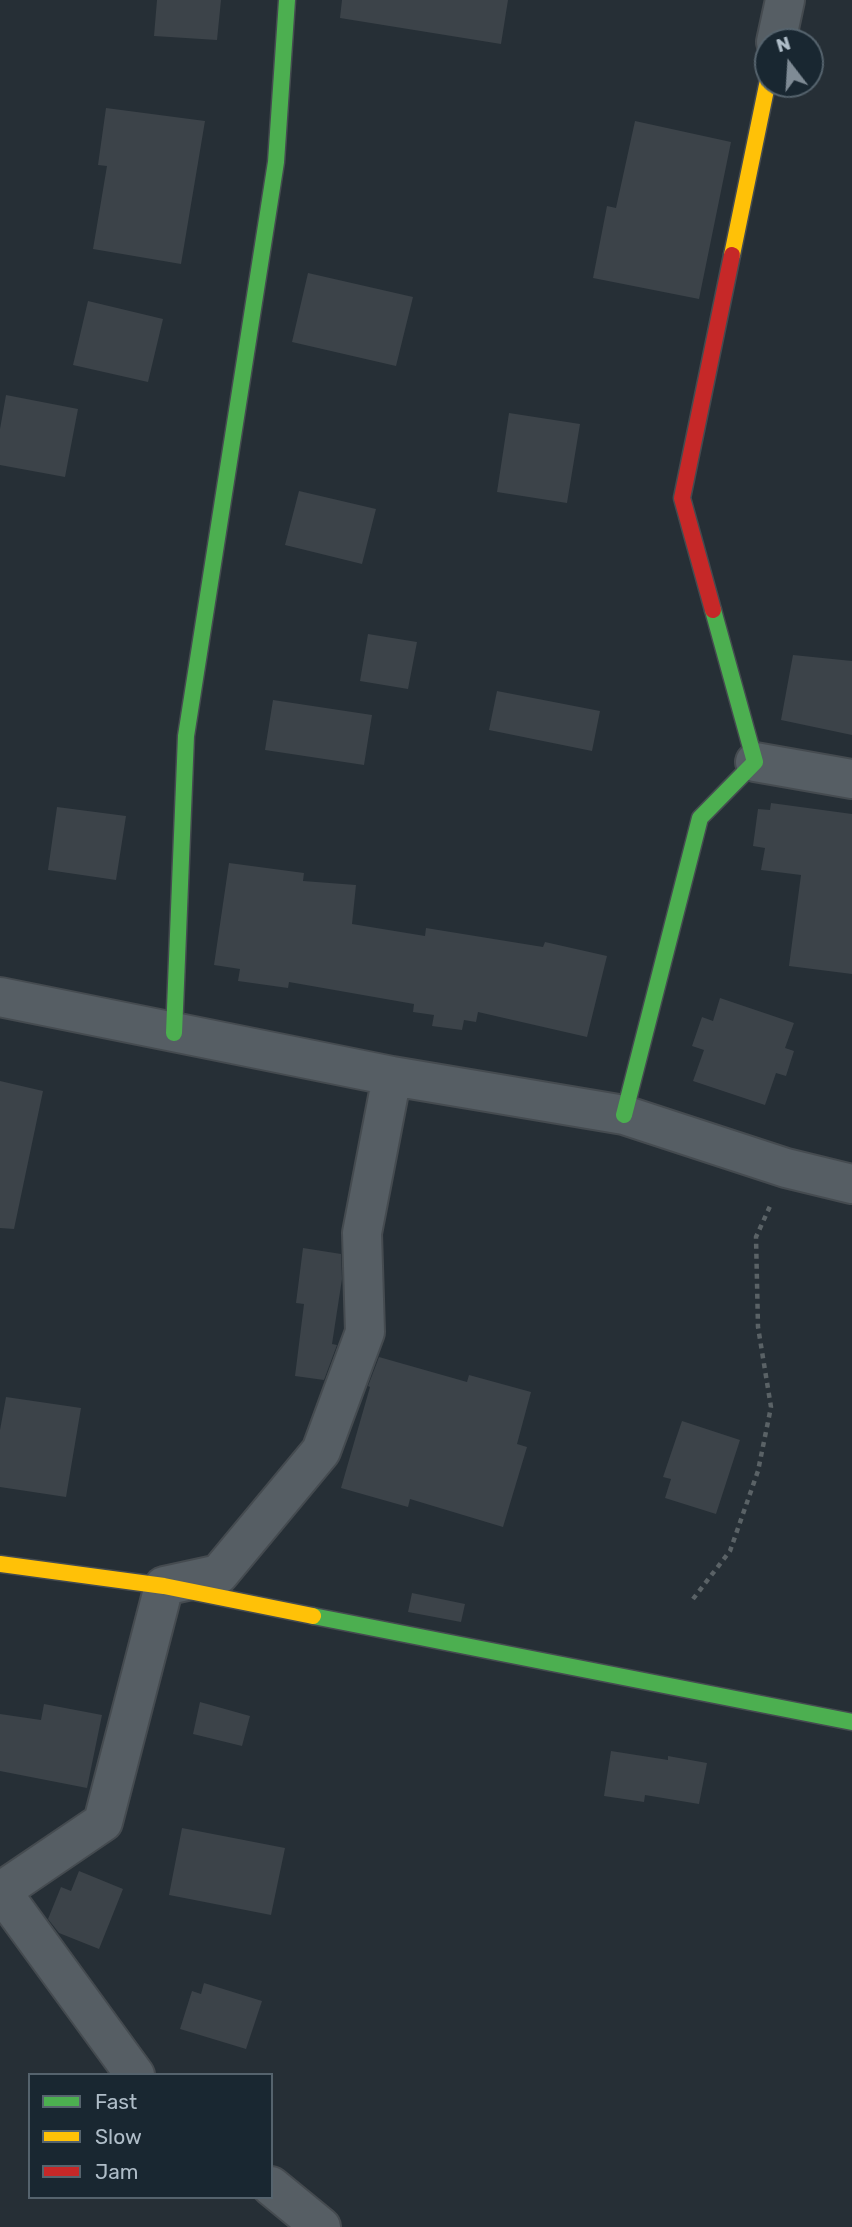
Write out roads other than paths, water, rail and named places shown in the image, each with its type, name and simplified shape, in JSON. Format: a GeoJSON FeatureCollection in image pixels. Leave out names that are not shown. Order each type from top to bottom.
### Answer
{"type":"FeatureCollection","features":[{"type":"Feature","properties":{"kind":"street"},"geometry":{"type":"LineString","coordinates":[[174,1033],[186,736],[276,162],[287,0]]}},
{"type":"Feature","properties":{"kind":"street"},"geometry":{"type":"LineString","coordinates":[[779,28],[785,0]]}},
{"type":"Feature","properties":{"kind":"street"},"geometry":{"type":"LineString","coordinates":[[755,762],[682,498],[764,98]]}},
{"type":"Feature","properties":{"kind":"street"},"geometry":{"type":"LineString","coordinates":[[755,762],[852,779]]}},
{"type":"Feature","properties":{"kind":"street"},"geometry":{"type":"LineString","coordinates":[[624,1115],[700,818],[755,762]]}},
{"type":"Feature","properties":{"kind":"street"},"geometry":{"type":"LineString","coordinates":[[0,998],[392,1076],[624,1115],[786,1168],[852,1184]]}},
{"type":"Feature","properties":{"kind":"street"},"geometry":{"type":"LineString","coordinates":[[164,1586],[219,1574],[321,1451],[365,1332],[362,1233],[392,1076]]}},
{"type":"Feature","properties":{"kind":"street"},"geometry":{"type":"LineString","coordinates":[[0,1564],[164,1586],[852,1722]]}},
{"type":"Feature","properties":{"kind":"street"},"geometry":{"type":"LineString","coordinates":[[134,2073],[1,1892],[103,1822],[164,1586]]}},
{"type":"Feature","properties":{"kind":"street"},"geometry":{"type":"LineString","coordinates":[[273,2188],[321,2227]]}}]}
